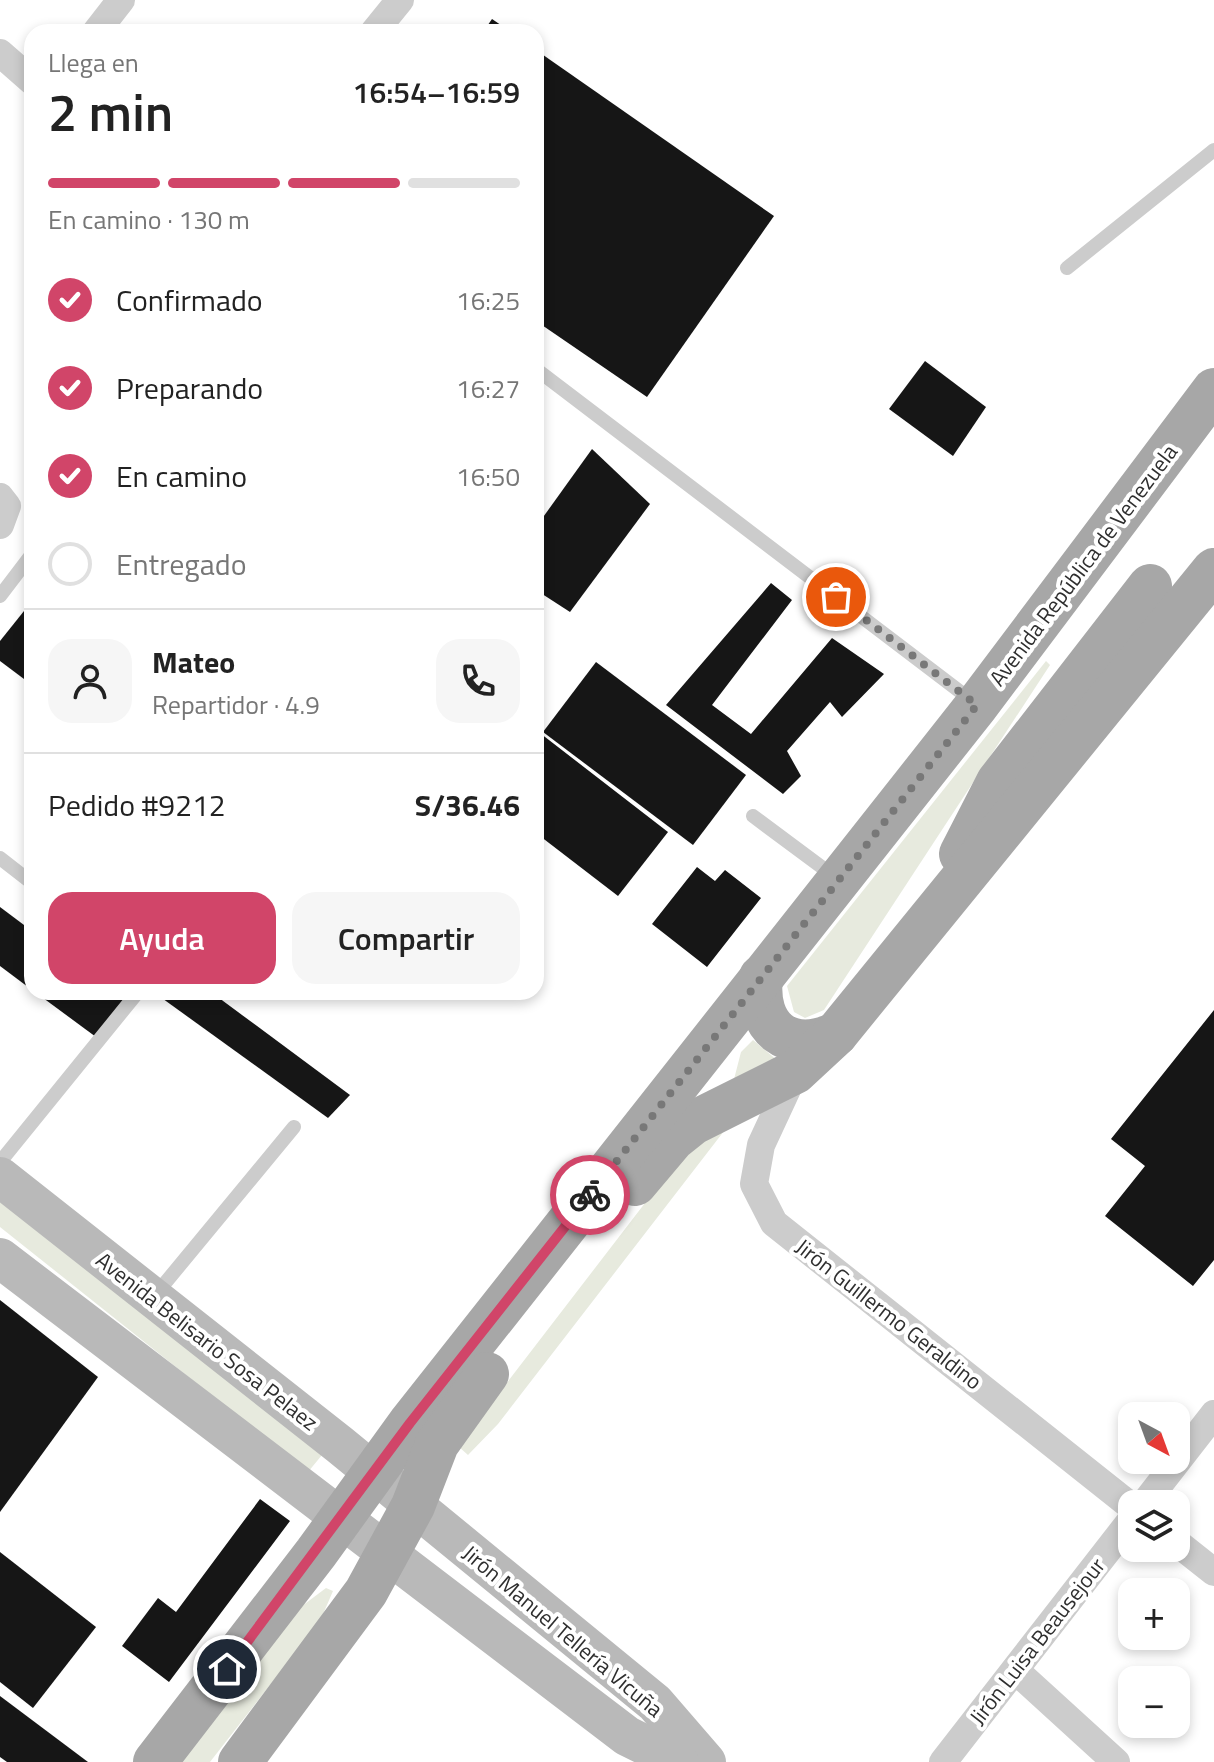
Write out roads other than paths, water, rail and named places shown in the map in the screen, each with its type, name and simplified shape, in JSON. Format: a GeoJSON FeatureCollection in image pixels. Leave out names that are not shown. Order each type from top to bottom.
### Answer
{"type":"FeatureCollection","features":[{"type":"Feature","properties":{"kind":"main road","name":"Avenida República de Venezuela"},"geometry":{"type":"LineString","coordinates":[[155,1762],[374,1474],[977,705],[1214,390]]}},
{"type":"Feature","properties":{"kind":"main road"},"geometry":{"type":"LineString","coordinates":[[1138,493],[1132,542],[1134,562],[1150,586],[1171,594],[1206,580]]}},
{"type":"Feature","properties":{"kind":"main road"},"geometry":{"type":"LineString","coordinates":[[240,1762],[332,1640],[388,1556],[413,1506],[437,1444],[454,1416],[655,1159],[693,1123],[795,1072],[836,1034],[1206,580]]}},
{"type":"Feature","properties":{"kind":"main road"},"geometry":{"type":"LineString","coordinates":[[940,906],[971,829],[998,782],[1150,586]]}},
{"type":"Feature","properties":{"kind":"main road"},"geometry":{"type":"LineString","coordinates":[[1035,629],[1064,622],[1076,628],[1085,639],[1088,653],[1085,667]]}},
{"type":"Feature","properties":{"kind":"main road"},"geometry":{"type":"LineString","coordinates":[[761,977],[759,998],[764,1017],[778,1033],[796,1042],[817,1043],[836,1034]]}},
{"type":"Feature","properties":{"kind":"street"},"geometry":{"type":"LineString","coordinates":[[102,24],[121,0]]}},
{"type":"Feature","properties":{"kind":"street"},"geometry":{"type":"LineString","coordinates":[[380,24],[400,0]]}},
{"type":"Feature","properties":{"kind":"street"},"geometry":{"type":"LineString","coordinates":[[0,53],[24,74]]}},
{"type":"Feature","properties":{"kind":"street"},"geometry":{"type":"LineString","coordinates":[[0,497],[7,506],[0,525]]}},
{"type":"Feature","properties":{"kind":"street","name":"Jirón Guillermo Geraldino"},"geometry":{"type":"LineString","coordinates":[[795,1072],[761,1145],[754,1184],[774,1223],[1118,1496]]}},
{"type":"Feature","properties":{"kind":"street","name":"Avenida Belisario Sosa Pelaez"},"geometry":{"type":"LineString","coordinates":[[0,1177],[413,1506]]}},
{"type":"Feature","properties":{"kind":"street"},"geometry":{"type":"LineString","coordinates":[[0,1258],[388,1556]]}},
{"type":"Feature","properties":{"kind":"street"},"geometry":{"type":"LineString","coordinates":[[1155,1490],[1214,1414]]}},
{"type":"Feature","properties":{"kind":"street","name":"Jirón Manuel Tellería Vicuña"},"geometry":{"type":"LineString","coordinates":[[413,1506],[655,1703],[706,1762]]}},
{"type":"Feature","properties":{"kind":"street","name":"Jirón Luisa Beausejour"},"geometry":{"type":"LineString","coordinates":[[943,1762],[1118,1537]]}},
{"type":"Feature","properties":{"kind":"street"},"geometry":{"type":"LineString","coordinates":[[1190,1553],[1214,1572]]}},
{"type":"Feature","properties":{"kind":"street","name":"Jirón Manuel Tellería Vicuña"},"geometry":{"type":"LineString","coordinates":[[388,1556],[627,1736],[679,1762]]}},
{"type":"Feature","properties":{"kind":"street"},"geometry":{"type":"LineString","coordinates":[[1015,1670],[1116,1762]]}},
{"type":"Feature","properties":{"kind":"lane"},"geometry":{"type":"LineString","coordinates":[[1067,268],[1214,150]]}},
{"type":"Feature","properties":{"kind":"lane"},"geometry":{"type":"LineString","coordinates":[[544,375],[977,705]]}},
{"type":"Feature","properties":{"kind":"lane"},"geometry":{"type":"LineString","coordinates":[[0,596],[24,564]]}},
{"type":"Feature","properties":{"kind":"lane"},"geometry":{"type":"LineString","coordinates":[[753,816],[839,879]]}},
{"type":"Feature","properties":{"kind":"lane"},"geometry":{"type":"LineString","coordinates":[[0,858],[24,877]]}},
{"type":"Feature","properties":{"kind":"lane"},"geometry":{"type":"LineString","coordinates":[[0,1162],[132,1000]]}},
{"type":"Feature","properties":{"kind":"lane"},"geometry":{"type":"LineString","coordinates":[[153,1298],[294,1127]]}}]}
